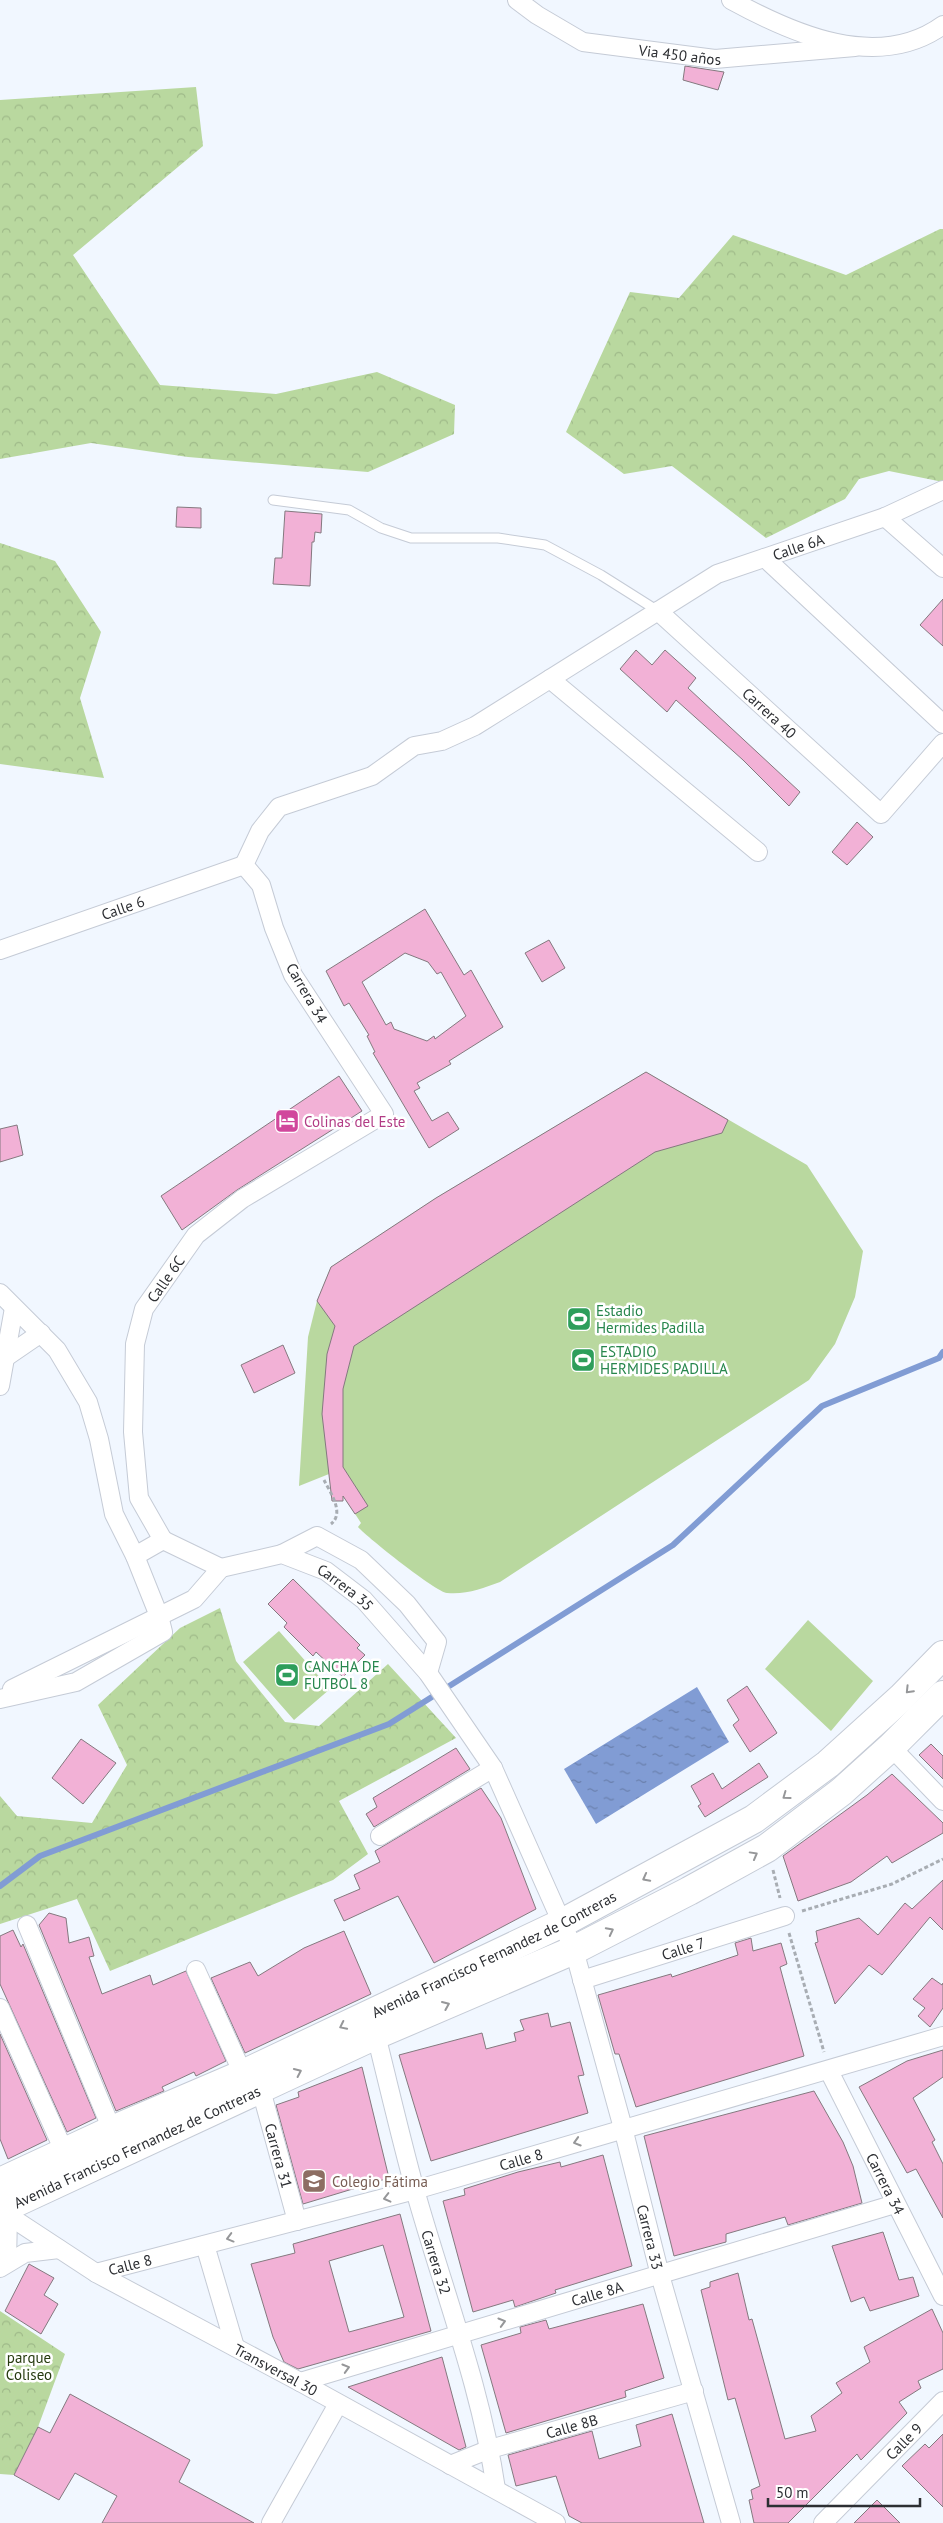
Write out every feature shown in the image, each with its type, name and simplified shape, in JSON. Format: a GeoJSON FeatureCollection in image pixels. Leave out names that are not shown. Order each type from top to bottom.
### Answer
{"type":"FeatureCollection","features":[{"type":"Feature","properties":{"kind":"main road","name":"Avenida Francisco Fernandez de Contreras"},"geometry":{"type":"LineString","coordinates":[[2,2211],[562,1922],[754,1819],[828,1764],[902,1698],[943,1655]]}},
{"type":"Feature","properties":{"kind":"main road","name":"Avenida Francisco Fernandez de Contreras"},"geometry":{"type":"LineString","coordinates":[[0,2182],[112,2130],[252,2082],[376,2035],[574,1950],[690,1891],[767,1848],[842,1792],[943,1695]]}},
{"type":"Feature","properties":{"kind":"street","name":"Via 450 años"},"geometry":{"type":"LineString","coordinates":[[516,0],[537,15],[583,42],[716,59],[856,47]]}},
{"type":"Feature","properties":{"kind":"street"},"geometry":{"type":"LineString","coordinates":[[731,0],[809,38],[856,47],[897,44],[928,36],[943,25]]}},
{"type":"Feature","properties":{"kind":"street","name":"Calle 6A"},"geometry":{"type":"LineString","coordinates":[[244,865],[260,831],[279,807],[372,776],[414,746],[442,741],[475,726],[717,574],[885,517],[943,490]]}},
{"type":"Feature","properties":{"kind":"street"},"geometry":{"type":"LineString","coordinates":[[885,517],[943,568]]}},
{"type":"Feature","properties":{"kind":"street"},"geometry":{"type":"LineString","coordinates":[[765,558],[943,724]]}},
{"type":"Feature","properties":{"kind":"street","name":"Carrera 40"},"geometry":{"type":"LineString","coordinates":[[658,611],[881,814],[943,743]]}},
{"type":"Feature","properties":{"kind":"street"},"geometry":{"type":"LineString","coordinates":[[550,679],[758,852]]}},
{"type":"Feature","properties":{"kind":"street","name":"Calle 6"},"geometry":{"type":"LineString","coordinates":[[0,949],[244,865]]}},
{"type":"Feature","properties":{"kind":"street","name":"Carrera 34"},"geometry":{"type":"LineString","coordinates":[[244,865],[261,885],[274,928],[294,974],[384,1114]]}},
{"type":"Feature","properties":{"kind":"street","name":"Calle 6C"},"geometry":{"type":"LineString","coordinates":[[163,1540],[139,1498],[133,1432],[135,1344],[144,1309],[196,1235],[242,1200],[384,1114]]}},
{"type":"Feature","properties":{"kind":"street"},"geometry":{"type":"LineString","coordinates":[[0,1293],[57,1350],[88,1402],[100,1439],[114,1514],[159,1616],[163,1632],[76,1682],[0,1699]]}},
{"type":"Feature","properties":{"kind":"street"},"geometry":{"type":"LineString","coordinates":[[0,1386],[14,1308]]}},
{"type":"Feature","properties":{"kind":"street"},"geometry":{"type":"LineString","coordinates":[[6,1357],[41,1333]]}},
{"type":"Feature","properties":{"kind":"street"},"geometry":{"type":"LineString","coordinates":[[0,1695],[194,1599],[221,1568],[282,1554],[317,1536],[361,1560],[407,1604],[437,1642],[433,1679]]}},
{"type":"Feature","properties":{"kind":"street"},"geometry":{"type":"LineString","coordinates":[[134,1556],[163,1540],[221,1568]]}},
{"type":"Feature","properties":{"kind":"street","name":"Carrera 35"},"geometry":{"type":"LineString","coordinates":[[282,1554],[326,1571],[364,1600],[433,1679],[493,1768]]}},
{"type":"Feature","properties":{"kind":"street"},"geometry":{"type":"LineString","coordinates":[[891,1747],[943,1801]]}},
{"type":"Feature","properties":{"kind":"street"},"geometry":{"type":"LineString","coordinates":[[380,1836],[493,1768]]}},
{"type":"Feature","properties":{"kind":"street","name":"Carrera 33"},"geometry":{"type":"LineString","coordinates":[[493,1768],[574,1950],[623,2128],[660,2275],[731,2523]]}},
{"type":"Feature","properties":{"kind":"street","name":"Calle 7"},"geometry":{"type":"LineString","coordinates":[[582,1980],[785,1916]]}},
{"type":"Feature","properties":{"kind":"street"},"geometry":{"type":"LineString","coordinates":[[28,1925],[112,2130]]}},
{"type":"Feature","properties":{"kind":"street","name":"Carrera 31"},"geometry":{"type":"LineString","coordinates":[[196,1970],[252,2082],[296,2221]]}},
{"type":"Feature","properties":{"kind":"street"},"geometry":{"type":"LineString","coordinates":[[0,2008],[64,2151]]}},
{"type":"Feature","properties":{"kind":"street","name":"Carrera 32"},"geometry":{"type":"LineString","coordinates":[[376,2035],[415,2190],[460,2334],[490,2449],[496,2489]]}},
{"type":"Feature","properties":{"kind":"street","name":"Calle 8"},"geometry":{"type":"LineString","coordinates":[[96,2273],[415,2190],[623,2128],[830,2071],[943,2036]]}},
{"type":"Feature","properties":{"kind":"street","name":"Carrera 34"},"geometry":{"type":"LineString","coordinates":[[830,2071],[895,2204],[943,2296]]}},
{"type":"Feature","properties":{"kind":"street","name":"Calle 8A"},"geometry":{"type":"LineString","coordinates":[[300,2382],[895,2204]]}},
{"type":"Feature","properties":{"kind":"street"},"geometry":{"type":"LineString","coordinates":[[2,2211],[4,2266],[25,2253],[59,2249]]}},
{"type":"Feature","properties":{"kind":"street","name":"Transversal 30"},"geometry":{"type":"LineString","coordinates":[[2,2211],[96,2273],[300,2382],[556,2523]]}},
{"type":"Feature","properties":{"kind":"street"},"geometry":{"type":"LineString","coordinates":[[205,2245],[235,2347]]}},
{"type":"Feature","properties":{"kind":"street","name":"Calle 8B"},"geometry":{"type":"LineString","coordinates":[[450,2465],[490,2449],[694,2391]]}},
{"type":"Feature","properties":{"kind":"street","name":"Calle 9"},"geometry":{"type":"LineString","coordinates":[[823,2523],[943,2402]]}},
{"type":"Feature","properties":{"kind":"street"},"geometry":{"type":"LineString","coordinates":[[271,2523],[338,2404]]}},
{"type":"Feature","properties":{"kind":"lane"},"geometry":{"type":"LineString","coordinates":[[273,500],[349,510],[381,528],[411,538],[498,538],[546,545],[601,575],[658,611]]}},
{"type":"Feature","properties":{"kind":"path"},"geometry":{"type":"LineString","coordinates":[[317,1536],[336,1520],[338,1512],[324,1480]]}},
{"type":"Feature","properties":{"kind":"path"},"geometry":{"type":"LineString","coordinates":[[767,1848],[830,2071]]}},
{"type":"Feature","properties":{"kind":"path"},"geometry":{"type":"LineString","coordinates":[[785,1916],[892,1884],[943,1859]]}},
{"type":"Feature","properties":{"kind":"green space"},"geometry":{"type":"Polygon","coordinates":[[[196,87],[203,146],[73,255],[160,385],[276,394],[377,372],[455,405],[454,434],[368,472],[188,457],[91,443],[0,459],[0,100],[196,87]]]}},
{"type":"Feature","properties":{"kind":"green space"},"geometry":{"type":"Polygon","coordinates":[[[943,229],[943,482],[889,471],[859,479],[845,499],[766,538],[672,466],[624,474],[566,432],[630,292],[679,298],[733,235],[846,275],[943,229]]]}},
{"type":"Feature","properties":{"kind":"green space"},"geometry":{"type":"Polygon","coordinates":[[[0,543],[55,561],[101,632],[80,698],[104,778],[0,764],[0,543]]]}},
{"type":"Feature","properties":{"kind":"green space","name":"Estadio Hermides Padilla"},"geometry":{"type":"Polygon","coordinates":[[[646,1072],[807,1165],[863,1251],[855,1297],[835,1344],[809,1380],[500,1582],[468,1592],[447,1593],[417,1575],[358,1527],[361,1523],[329,1474],[299,1486],[308,1337],[317,1301],[331,1267],[436,1198],[646,1072]]]}},
{"type":"Feature","properties":{"kind":"green space"},"geometry":{"type":"Polygon","coordinates":[[[220,1608],[236,1661],[285,1722],[319,1726],[388,1664],[456,1738],[339,1801],[368,1854],[333,1880],[110,1971],[77,1899],[0,1924],[0,1796],[17,1816],[92,1823],[127,1765],[98,1705],[180,1628],[220,1608]]]}},
{"type":"Feature","properties":{"kind":"green space"},"geometry":{"type":"Polygon","coordinates":[[[808,1620],[873,1681],[831,1731],[765,1669],[808,1620]]]}},
{"type":"Feature","properties":{"kind":"green space","name":"CANCHA DE FUTBOL 8"},"geometry":{"type":"Polygon","coordinates":[[[279,1631],[330,1689],[294,1720],[243,1662],[279,1631]]]}},
{"type":"Feature","properties":{"kind":"green space","name":"parque Coliseo"},"geometry":{"type":"Polygon","coordinates":[[[0,2311],[65,2354],[38,2427],[14,2475],[0,2474],[0,2311]]]}},
{"type":"Feature","properties":{"kind":"water"},"geometry":{"type":"Polygon","coordinates":[[[697,1687],[729,1742],[596,1824],[564,1769],[697,1687]]]}},
{"type":"Feature","properties":{"kind":"building"},"geometry":{"type":"Polygon","coordinates":[[[685,66],[724,72],[718,90],[683,80],[685,66]]]}},
{"type":"Feature","properties":{"kind":"building"},"geometry":{"type":"Polygon","coordinates":[[[177,507],[201,508],[201,528],[176,527],[177,507]]]}},
{"type":"Feature","properties":{"kind":"building"},"geometry":{"type":"Polygon","coordinates":[[[285,511],[322,514],[321,533],[315,532],[314,542],[312,542],[310,586],[273,584],[275,558],[282,558],[285,511]]]}},
{"type":"Feature","properties":{"kind":"building"},"geometry":{"type":"Polygon","coordinates":[[[943,599],[943,646],[920,625],[943,599]]]}},
{"type":"Feature","properties":{"kind":"building"},"geometry":{"type":"Polygon","coordinates":[[[636,650],[652,665],[665,650],[696,678],[688,688],[800,792],[789,806],[743,760],[676,700],[667,712],[620,669],[636,650]]]}},
{"type":"Feature","properties":{"kind":"building"},"geometry":{"type":"Polygon","coordinates":[[[857,822],[873,837],[847,865],[832,852],[857,822]]]}},
{"type":"Feature","properties":{"kind":"building"},"geometry":{"type":"Polygon","coordinates":[[[425,909],[464,975],[471,970],[503,1027],[449,1061],[451,1064],[417,1083],[420,1088],[414,1091],[432,1121],[448,1112],[459,1129],[429,1148],[373,1053],[375,1052],[367,1036],[369,1035],[349,1003],[344,1006],[326,971],[425,909]],[[405,953],[362,982],[386,1025],[391,1022],[394,1029],[427,1041],[434,1036],[435,1039],[466,1016],[441,972],[437,974],[428,962],[405,953]]]}},
{"type":"Feature","properties":{"kind":"building"},"geometry":{"type":"Polygon","coordinates":[[[549,940],[565,968],[542,982],[525,953],[549,940]]]}},
{"type":"Feature","properties":{"kind":"building"},"geometry":{"type":"Polygon","coordinates":[[[646,1072],[728,1120],[722,1133],[655,1152],[354,1346],[343,1389],[343,1467],[368,1506],[355,1514],[343,1496],[343,1501],[332,1501],[322,1414],[327,1354],[335,1326],[317,1301],[331,1267],[436,1198],[646,1072]]]}},
{"type":"Feature","properties":{"kind":"building"},"geometry":{"type":"Polygon","coordinates":[[[339,1076],[362,1111],[237,1190],[182,1230],[161,1196],[339,1076]]]}},
{"type":"Feature","properties":{"kind":"building"},"geometry":{"type":"Polygon","coordinates":[[[17,1125],[23,1155],[0,1162],[0,1129],[17,1125]]]}},
{"type":"Feature","properties":{"kind":"building"},"geometry":{"type":"Polygon","coordinates":[[[283,1345],[295,1373],[254,1393],[241,1365],[283,1345]]]}},
{"type":"Feature","properties":{"kind":"building"},"geometry":{"type":"Polygon","coordinates":[[[293,1579],[360,1645],[357,1648],[365,1655],[343,1677],[316,1652],[313,1656],[284,1627],[287,1623],[268,1604],[293,1579]]]}},
{"type":"Feature","properties":{"kind":"building"},"geometry":{"type":"Polygon","coordinates":[[[747,1686],[777,1733],[750,1752],[733,1725],[739,1720],[727,1700],[747,1686]]]}},
{"type":"Feature","properties":{"kind":"building"},"geometry":{"type":"Polygon","coordinates":[[[81,1739],[116,1763],[83,1804],[52,1778],[81,1739]]]}},
{"type":"Feature","properties":{"kind":"building"},"geometry":{"type":"Polygon","coordinates":[[[931,1744],[943,1756],[943,1779],[919,1755],[931,1744]]]}},
{"type":"Feature","properties":{"kind":"building"},"geometry":{"type":"Polygon","coordinates":[[[456,1748],[470,1769],[374,1827],[366,1814],[377,1807],[373,1798],[456,1748]]]}},
{"type":"Feature","properties":{"kind":"building"},"geometry":{"type":"Polygon","coordinates":[[[759,1763],[768,1777],[705,1817],[698,1806],[701,1804],[691,1786],[713,1773],[722,1789],[759,1763]]]}},
{"type":"Feature","properties":{"kind":"building"},"geometry":{"type":"Polygon","coordinates":[[[892,1774],[943,1823],[943,1833],[892,1863],[887,1856],[851,1882],[798,1901],[783,1856],[867,1795],[892,1774]]]}},
{"type":"Feature","properties":{"kind":"building"},"geometry":{"type":"Polygon","coordinates":[[[481,1788],[501,1818],[536,1909],[434,1963],[398,1896],[344,1921],[334,1900],[360,1889],[354,1875],[380,1862],[375,1851],[481,1788]]]}},
{"type":"Feature","properties":{"kind":"building"},"geometry":{"type":"Polygon","coordinates":[[[943,1880],[943,1930],[930,1917],[882,1975],[869,1965],[835,2004],[815,1943],[818,1942],[816,1931],[859,1918],[878,1935],[905,1903],[912,1909],[943,1880]]]}},
{"type":"Feature","properties":{"kind":"building"},"geometry":{"type":"Polygon","coordinates":[[[49,1913],[66,1918],[69,1943],[89,1937],[94,1956],[89,1957],[102,1994],[150,1975],[153,1985],[186,1971],[226,2061],[196,2076],[194,2072],[162,2087],[164,2091],[116,2111],[39,1925],[49,1913]]]}},
{"type":"Feature","properties":{"kind":"building"},"geometry":{"type":"Polygon","coordinates":[[[13,1930],[21,1947],[23,1944],[96,2118],[67,2132],[0,1984],[0,1936],[13,1930]]]}},
{"type":"Feature","properties":{"kind":"building"},"geometry":{"type":"Polygon","coordinates":[[[344,1931],[371,1994],[245,2053],[211,1978],[250,1962],[258,1976],[304,1948],[344,1931]]]}},
{"type":"Feature","properties":{"kind":"building"},"geometry":{"type":"Polygon","coordinates":[[[751,1938],[753,1951],[781,1943],[787,1964],[780,1967],[804,2056],[636,2107],[619,2054],[615,2054],[598,1995],[671,1974],[672,1977],[738,1955],[735,1943],[751,1938]]]}},
{"type":"Feature","properties":{"kind":"building"},"geometry":{"type":"Polygon","coordinates":[[[932,1978],[942,1985],[943,1983],[943,2008],[930,2027],[918,2016],[925,2008],[913,1999],[932,1978]]]}},
{"type":"Feature","properties":{"kind":"building"},"geometry":{"type":"Polygon","coordinates":[[[548,2013],[551,2027],[570,2022],[584,2075],[578,2076],[588,2113],[431,2161],[399,2055],[482,2033],[486,2049],[516,2041],[514,2033],[524,2030],[520,2020],[548,2013]]]}},
{"type":"Feature","properties":{"kind":"building"},"geometry":{"type":"Polygon","coordinates":[[[0,2034],[47,2140],[8,2159],[0,2139],[0,2034]]]}},
{"type":"Feature","properties":{"kind":"building"},"geometry":{"type":"Polygon","coordinates":[[[943,2050],[943,2077],[913,2098],[935,2140],[932,2142],[943,2164],[943,2218],[916,2169],[907,2173],[859,2087],[907,2061],[943,2050]]]}},
{"type":"Feature","properties":{"kind":"building"},"geometry":{"type":"Polygon","coordinates":[[[362,2067],[389,2178],[303,2204],[276,2105],[299,2097],[298,2092],[362,2067]]]}},
{"type":"Feature","properties":{"kind":"building"},"geometry":{"type":"Polygon","coordinates":[[[814,2091],[843,2142],[853,2166],[862,2203],[788,2225],[785,2217],[726,2234],[726,2242],[674,2256],[644,2136],[814,2091]]]}},
{"type":"Feature","properties":{"kind":"building"},"geometry":{"type":"Polygon","coordinates":[[[603,2155],[632,2266],[555,2290],[556,2293],[515,2307],[513,2300],[473,2312],[443,2201],[465,2195],[464,2189],[518,2172],[560,2162],[561,2167],[603,2155]]]}},
{"type":"Feature","properties":{"kind":"building"},"geometry":{"type":"Polygon","coordinates":[[[400,2214],[431,2331],[298,2369],[284,2362],[273,2337],[251,2264],[295,2253],[293,2244],[400,2214]],[[383,2245],[329,2261],[349,2332],[404,2317],[383,2245]]]}},
{"type":"Feature","properties":{"kind":"building"},"geometry":{"type":"Polygon","coordinates":[[[883,2232],[899,2280],[913,2277],[919,2296],[870,2311],[864,2297],[851,2302],[832,2246],[883,2232]]]}},
{"type":"Feature","properties":{"kind":"building"},"geometry":{"type":"Polygon","coordinates":[[[29,2264],[54,2278],[44,2295],[58,2304],[41,2334],[5,2311],[29,2264]]]}},
{"type":"Feature","properties":{"kind":"building"},"geometry":{"type":"Polygon","coordinates":[[[738,2273],[749,2320],[752,2319],[785,2439],[816,2431],[811,2416],[842,2393],[836,2383],[870,2362],[864,2347],[932,2309],[943,2333],[943,2369],[918,2381],[921,2388],[899,2402],[907,2413],[861,2460],[857,2454],[788,2523],[754,2523],[749,2500],[753,2499],[751,2490],[760,2486],[735,2398],[728,2400],[701,2290],[710,2287],[710,2282],[738,2273]]]}},
{"type":"Feature","properties":{"kind":"building"},"geometry":{"type":"Polygon","coordinates":[[[643,2304],[664,2378],[625,2391],[626,2397],[506,2433],[481,2345],[521,2333],[520,2327],[546,2320],[549,2329],[643,2304]]]}},
{"type":"Feature","properties":{"kind":"building"},"geometry":{"type":"Polygon","coordinates":[[[442,2357],[466,2447],[459,2450],[348,2387],[442,2357]]]}},
{"type":"Feature","properties":{"kind":"building"},"geometry":{"type":"Polygon","coordinates":[[[70,2394],[190,2460],[179,2482],[254,2523],[102,2523],[117,2496],[75,2473],[59,2500],[14,2475],[38,2427],[50,2433],[70,2394]]]}},
{"type":"Feature","properties":{"kind":"building"},"geometry":{"type":"Polygon","coordinates":[[[672,2414],[704,2523],[582,2523],[569,2516],[556,2476],[516,2486],[508,2455],[592,2431],[599,2459],[641,2446],[636,2425],[672,2414]]]}},
{"type":"Feature","properties":{"kind":"building"},"geometry":{"type":"Polygon","coordinates":[[[943,2434],[943,2507],[902,2466],[925,2444],[929,2448],[943,2434]]]}},
{"type":"Feature","properties":{"kind":"building"},"geometry":{"type":"Polygon","coordinates":[[[877,2500],[900,2523],[854,2523],[877,2500]]]}},
{"type":"Feature","properties":{"kind":"waterway"},"geometry":{"type":"LineString","coordinates":[[0,1886],[40,1856],[389,1724],[673,1545],[822,1406],[939,1358],[943,1352]]}},
{"type":"Feature","properties":{"kind":"place","name":"Colinas del Este"},"geometry":{"type":"Point","coordinates":[287,1121]}},
{"type":"Feature","properties":{"kind":"place","name":"Estadio Hermides Padilla"},"geometry":{"type":"Point","coordinates":[579,1319]}},
{"type":"Feature","properties":{"kind":"place","name":"ESTADIO HERMIDES PADILLA"},"geometry":{"type":"Point","coordinates":[583,1360]}},
{"type":"Feature","properties":{"kind":"place","name":"CANCHA DE FUTBOL 8"},"geometry":{"type":"Point","coordinates":[287,1675]}},
{"type":"Feature","properties":{"kind":"place","name":"Colegio Fátima"},"geometry":{"type":"Point","coordinates":[314,2181]}}]}
